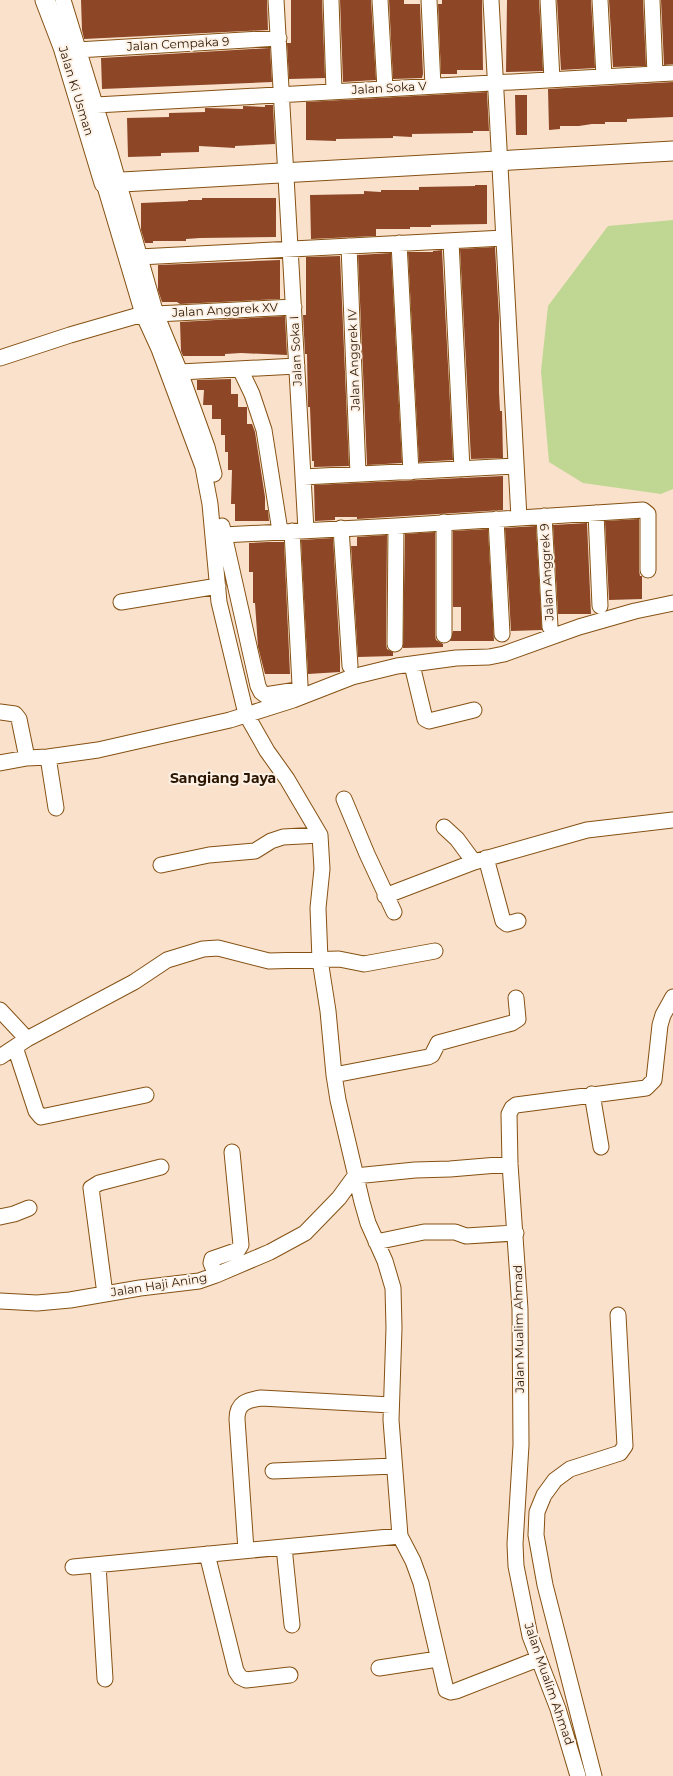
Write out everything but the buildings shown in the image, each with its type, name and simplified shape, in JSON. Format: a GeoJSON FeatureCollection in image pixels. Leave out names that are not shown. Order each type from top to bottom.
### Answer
{"type":"FeatureCollection","features":[{"type":"Feature","properties":{"kind":"street","name":"Jalan Ki Usman"},"geometry":{"type":"LineString","coordinates":[[45,0],[111,182]]}},
{"type":"Feature","properties":{"kind":"street"},"geometry":{"type":"LineString","coordinates":[[63,0],[77,50],[96,106],[111,182],[159,349],[203,467],[210,504],[218,586],[224,627],[246,714],[267,751],[291,784],[320,835],[322,869],[318,908],[320,960],[328,1011],[338,1100],[368,1222],[385,1262],[393,1288],[394,1328],[391,1405],[400,1536],[413,1561],[420,1583],[446,1690],[451,1692],[538,1659]]}},
{"type":"Feature","properties":{"kind":"street","name":"Jalan Soka I"},"geometry":{"type":"LineString","coordinates":[[276,0],[303,477],[293,531]]}},
{"type":"Feature","properties":{"kind":"street"},"geometry":{"type":"LineString","coordinates":[[331,0],[334,91]]}},
{"type":"Feature","properties":{"kind":"street"},"geometry":{"type":"LineString","coordinates":[[380,0],[385,89]]}},
{"type":"Feature","properties":{"kind":"street"},"geometry":{"type":"LineString","coordinates":[[429,0],[433,86]]}},
{"type":"Feature","properties":{"kind":"street"},"geometry":{"type":"LineString","coordinates":[[491,0],[519,518]]}},
{"type":"Feature","properties":{"kind":"street"},"geometry":{"type":"LineString","coordinates":[[548,0],[552,80]]}},
{"type":"Feature","properties":{"kind":"street"},"geometry":{"type":"LineString","coordinates":[[600,0],[604,77]]}},
{"type":"Feature","properties":{"kind":"street"},"geometry":{"type":"LineString","coordinates":[[652,0],[655,74]]}},
{"type":"Feature","properties":{"kind":"street","name":"Jalan Cempaka 9"},"geometry":{"type":"LineString","coordinates":[[77,50],[279,38]]}},
{"type":"Feature","properties":{"kind":"street","name":"Jalan Soka V"},"geometry":{"type":"LineString","coordinates":[[96,106],[334,91],[673,73]]}},
{"type":"Feature","properties":{"kind":"street"},"geometry":{"type":"LineString","coordinates":[[111,182],[673,151]]}},
{"type":"Feature","properties":{"kind":"street"},"geometry":{"type":"LineString","coordinates":[[111,182],[139,257],[150,314],[180,372],[213,468],[218,493],[222,535],[258,686],[265,695],[298,690],[300,685],[293,531],[264,430],[252,394],[240,369]]}},
{"type":"Feature","properties":{"kind":"street"},"geometry":{"type":"LineString","coordinates":[[139,257],[504,238]]}},
{"type":"Feature","properties":{"kind":"street"},"geometry":{"type":"LineString","coordinates":[[451,241],[462,469]]}},
{"type":"Feature","properties":{"kind":"street"},"geometry":{"type":"LineString","coordinates":[[399,243],[411,472]]}},
{"type":"Feature","properties":{"kind":"street","name":"Jalan Anggrek IV"},"geometry":{"type":"LineString","coordinates":[[349,246],[358,474]]}},
{"type":"Feature","properties":{"kind":"street","name":"Jalan Anggrek XV"},"geometry":{"type":"LineString","coordinates":[[0,358],[70,335],[150,314],[294,307]]}},
{"type":"Feature","properties":{"kind":"street"},"geometry":{"type":"LineString","coordinates":[[180,372],[297,366]]}},
{"type":"Feature","properties":{"kind":"street"},"geometry":{"type":"LineString","coordinates":[[303,477],[516,466]]}},
{"type":"Feature","properties":{"kind":"street"},"geometry":{"type":"LineString","coordinates":[[222,535],[396,526],[643,510],[648,514],[648,570]]}},
{"type":"Feature","properties":{"kind":"street"},"geometry":{"type":"LineString","coordinates":[[596,513],[600,606]]}},
{"type":"Feature","properties":{"kind":"street","name":"Jalan Anggrek 9"},"geometry":{"type":"LineString","coordinates":[[544,516],[550,627]]}},
{"type":"Feature","properties":{"kind":"street"},"geometry":{"type":"LineString","coordinates":[[496,519],[502,634]]}},
{"type":"Feature","properties":{"kind":"street"},"geometry":{"type":"LineString","coordinates":[[444,522],[444,635]]}},
{"type":"Feature","properties":{"kind":"street"},"geometry":{"type":"LineString","coordinates":[[395,644],[396,526]]}},
{"type":"Feature","properties":{"kind":"street"},"geometry":{"type":"LineString","coordinates":[[341,528],[350,666]]}},
{"type":"Feature","properties":{"kind":"street"},"geometry":{"type":"LineString","coordinates":[[121,602],[218,586]]}},
{"type":"Feature","properties":{"kind":"street"},"geometry":{"type":"LineString","coordinates":[[0,763],[121,745],[230,720],[293,700],[352,677],[397,666],[456,658],[489,657],[504,654],[579,627],[635,611],[673,603]]}},
{"type":"Feature","properties":{"kind":"street"},"geometry":{"type":"LineString","coordinates":[[412,665],[425,719],[429,721],[474,710]]}},
{"type":"Feature","properties":{"kind":"street"},"geometry":{"type":"LineString","coordinates":[[0,712],[15,714],[19,718],[27,758]]}},
{"type":"Feature","properties":{"kind":"street"},"geometry":{"type":"LineString","coordinates":[[48,757],[56,808]]}},
{"type":"Feature","properties":{"kind":"street"},"geometry":{"type":"LineString","coordinates":[[344,799],[385,896],[394,912]]}},
{"type":"Feature","properties":{"kind":"street"},"geometry":{"type":"LineString","coordinates":[[385,896],[480,860],[587,830],[673,820]]}},
{"type":"Feature","properties":{"kind":"street"},"geometry":{"type":"LineString","coordinates":[[444,827],[480,860],[503,921],[507,924],[518,921]]}},
{"type":"Feature","properties":{"kind":"street"},"geometry":{"type":"LineString","coordinates":[[161,865],[209,855],[255,851],[271,841],[283,836],[320,835]]}},
{"type":"Feature","properties":{"kind":"street"},"geometry":{"type":"LineString","coordinates":[[0,1058],[21,1043],[134,982],[167,960],[203,949],[218,948],[269,962],[345,960],[367,964],[435,951]]}},
{"type":"Feature","properties":{"kind":"street"},"geometry":{"type":"LineString","coordinates":[[334,1075],[428,1057],[432,1055],[438,1043],[514,1022],[518,1015],[516,998]]}},
{"type":"Feature","properties":{"kind":"street","name":"Jalan Mualim Ahmad"},"geometry":{"type":"LineString","coordinates":[[578,1776],[558,1710],[530,1636],[516,1566],[515,1544],[521,1437],[520,1309],[516,1233],[510,1164],[509,1114],[512,1108],[516,1105],[646,1088],[654,1080],[660,1026],[671,1005]]}},
{"type":"Feature","properties":{"kind":"street"},"geometry":{"type":"LineString","coordinates":[[0,1010],[21,1043],[36,1111],[41,1117],[146,1095]]}},
{"type":"Feature","properties":{"kind":"street"},"geometry":{"type":"LineString","coordinates":[[592,1094],[601,1146]]}},
{"type":"Feature","properties":{"kind":"street"},"geometry":{"type":"LineString","coordinates":[[216,1276],[212,1259],[238,1250],[241,1245],[232,1152]]}},
{"type":"Feature","properties":{"kind":"street"},"geometry":{"type":"LineString","coordinates":[[356,1176],[415,1170],[457,1169],[510,1164]]}},
{"type":"Feature","properties":{"kind":"street"},"geometry":{"type":"LineString","coordinates":[[105,1294],[91,1188],[100,1183],[161,1168]]}},
{"type":"Feature","properties":{"kind":"street","name":"Jalan Haji Aning"},"geometry":{"type":"LineString","coordinates":[[0,1301],[37,1303],[70,1300],[199,1281],[216,1276],[270,1252],[305,1233],[326,1212],[356,1176]]}},
{"type":"Feature","properties":{"kind":"street"},"geometry":{"type":"LineString","coordinates":[[0,1217],[14,1214],[29,1208]]}},
{"type":"Feature","properties":{"kind":"street"},"geometry":{"type":"LineString","coordinates":[[376,1242],[424,1232],[456,1232],[466,1236],[516,1233]]}},
{"type":"Feature","properties":{"kind":"street"},"geometry":{"type":"LineString","coordinates":[[594,1776],[545,1585],[536,1535],[537,1512],[544,1495],[555,1480],[570,1470],[620,1453],[625,1446],[618,1316]]}},
{"type":"Feature","properties":{"kind":"street"},"geometry":{"type":"LineString","coordinates":[[246,1550],[237,1418],[238,1410],[242,1404],[249,1400],[261,1398],[391,1405]]}},
{"type":"Feature","properties":{"kind":"street"},"geometry":{"type":"LineString","coordinates":[[273,1471],[394,1466]]}},
{"type":"Feature","properties":{"kind":"street"},"geometry":{"type":"LineString","coordinates":[[73,1567],[400,1536]]}},
{"type":"Feature","properties":{"kind":"street"},"geometry":{"type":"LineString","coordinates":[[284,1547],[292,1625]]}},
{"type":"Feature","properties":{"kind":"street"},"geometry":{"type":"LineString","coordinates":[[208,1554],[236,1671],[240,1677],[246,1680],[290,1675]]}},
{"type":"Feature","properties":{"kind":"street"},"geometry":{"type":"LineString","coordinates":[[98,1565],[105,1679]]}},
{"type":"Feature","properties":{"kind":"street"},"geometry":{"type":"LineString","coordinates":[[379,1668],[438,1659]]}},
{"type":"Feature","properties":{"kind":"green space"},"geometry":{"type":"Polygon","coordinates":[[[673,220],[673,489],[661,494],[583,483],[549,462],[541,371],[548,306],[608,226],[673,220]]]}},
{"type":"Feature","properties":{"kind":"district","name":"Sangiang Jaya"},"geometry":{"type":"Point","coordinates":[223,778]}}]}
